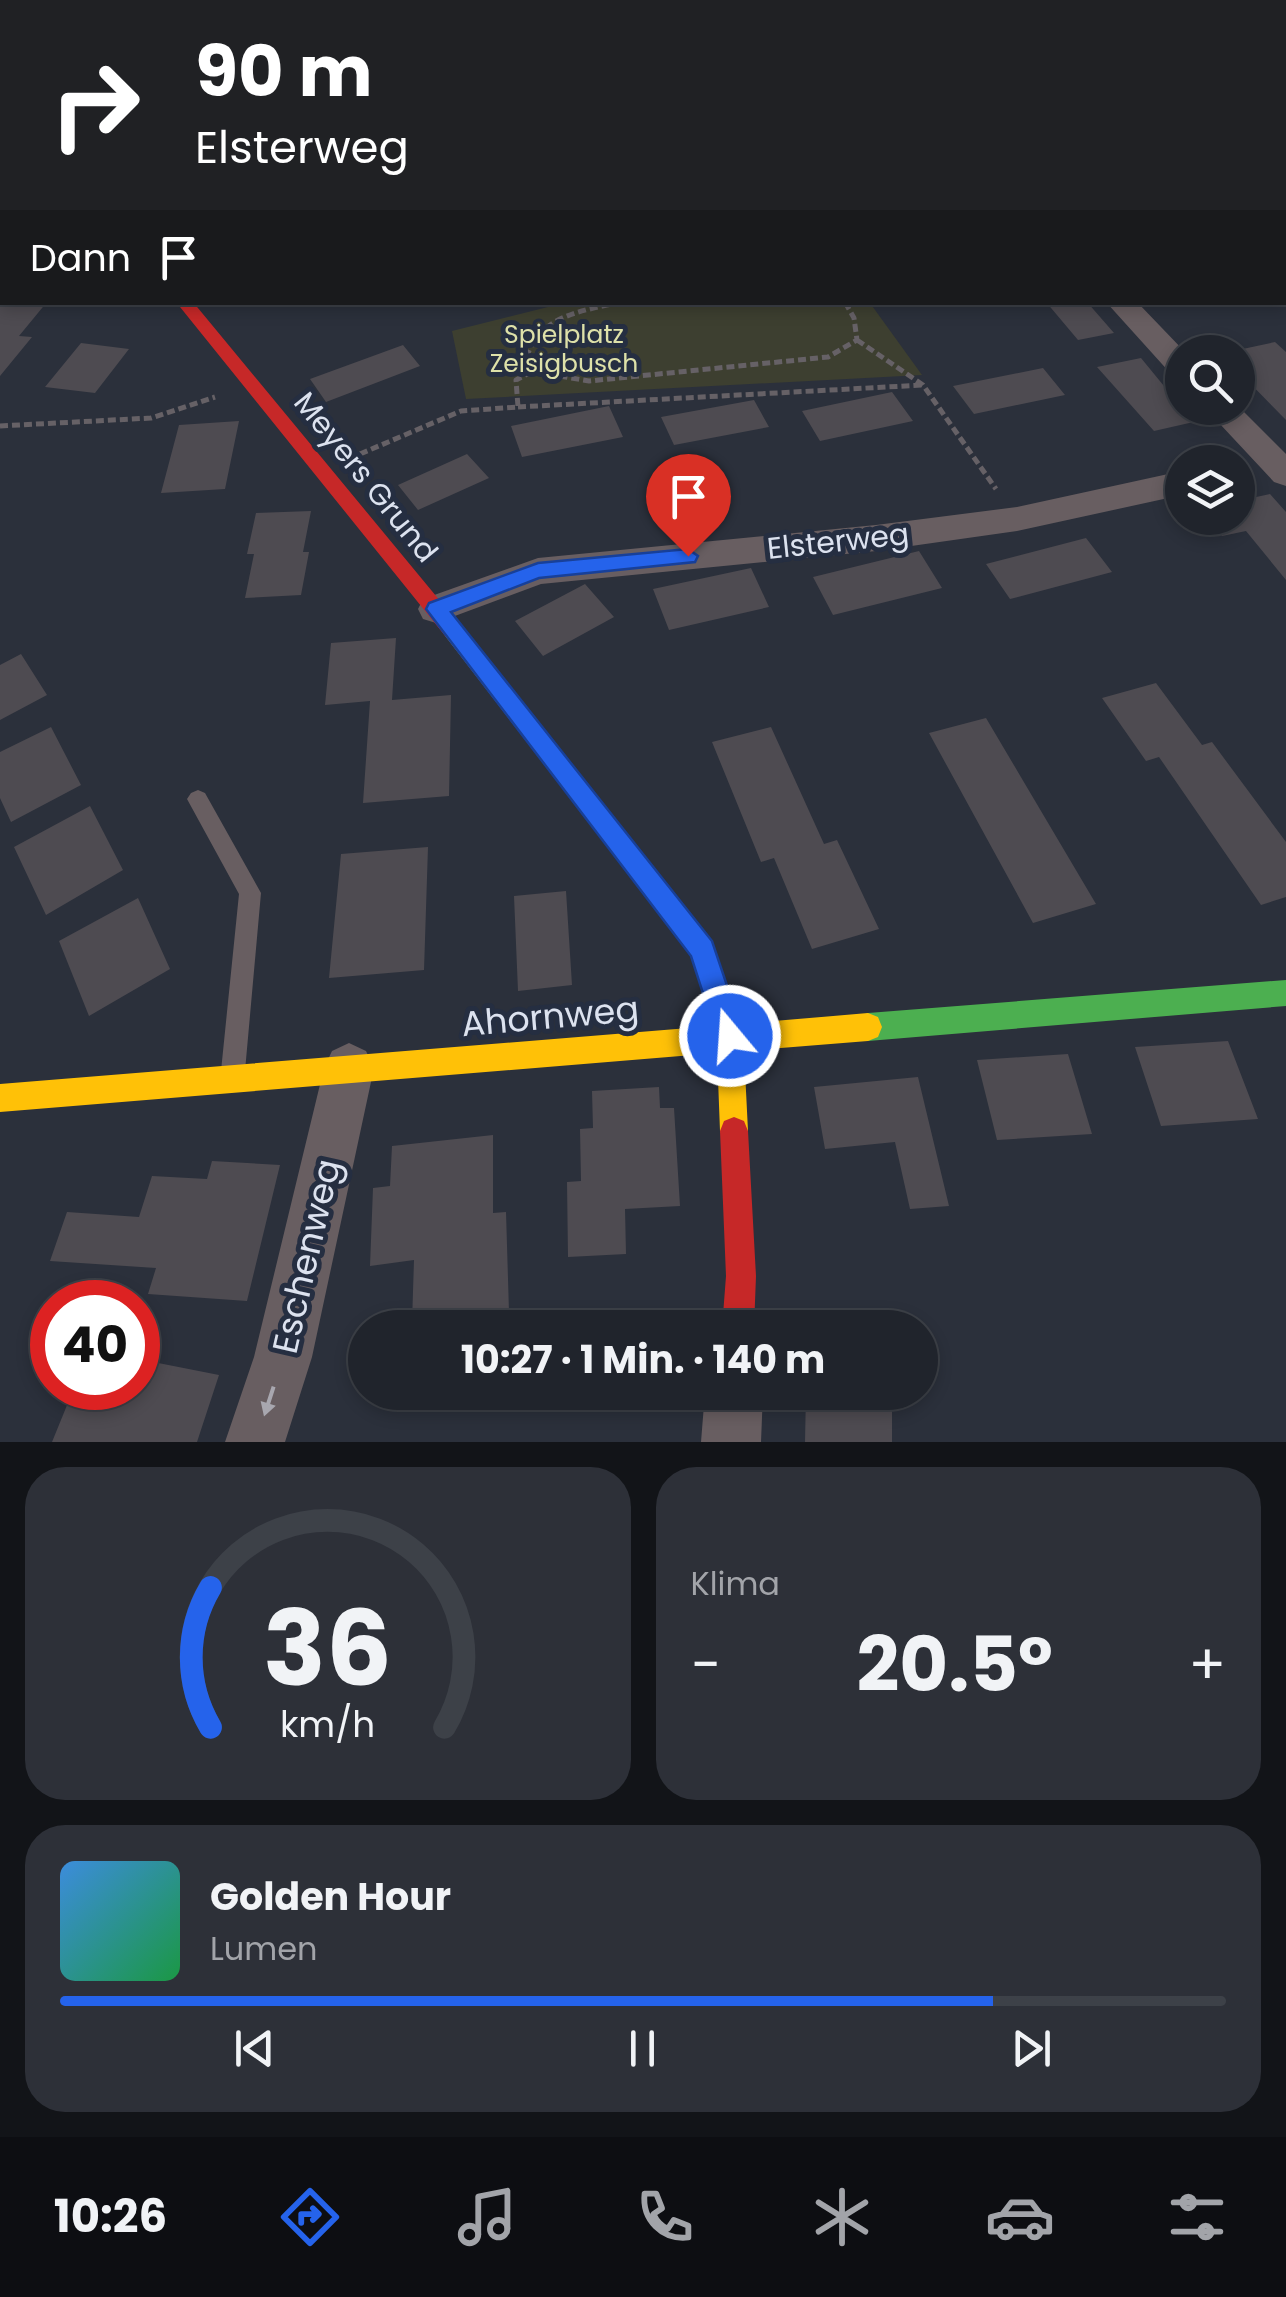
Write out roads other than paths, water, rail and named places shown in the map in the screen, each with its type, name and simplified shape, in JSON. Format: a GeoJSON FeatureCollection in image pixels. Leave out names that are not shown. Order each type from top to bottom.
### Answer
{"type":"FeatureCollection","features":[{"type":"Feature","properties":{"kind":"street","name":"Meyers Grund"},"geometry":{"type":"LineString","coordinates":[[186,305],[436,609],[702,950],[730,1036],[741,1276],[739,1310]]}},
{"type":"Feature","properties":{"kind":"street"},"geometry":{"type":"LineString","coordinates":[[1123,305],[1165,349]]}},
{"type":"Feature","properties":{"kind":"street"},"geometry":{"type":"LineString","coordinates":[[1238,425],[1280,468]]}},
{"type":"Feature","properties":{"kind":"street"},"geometry":{"type":"LineString","coordinates":[[1255,470],[1280,468]]}},
{"type":"Feature","properties":{"kind":"street","name":"Elsterweg"},"geometry":{"type":"LineString","coordinates":[[436,609],[538,571],[876,538],[1017,519],[1165,487]]}},
{"type":"Feature","properties":{"kind":"street","name":"Ahornweg"},"geometry":{"type":"LineString","coordinates":[[0,1098],[1286,993]]}},
{"type":"Feature","properties":{"kind":"street","name":"Eschenweg"},"geometry":{"type":"LineString","coordinates":[[255,1442],[283,1358],[349,1068]]}},
{"type":"Feature","properties":{"kind":"street"},"geometry":{"type":"LineString","coordinates":[[731,1442],[733,1410]]}},
{"type":"Feature","properties":{"kind":"lane"},"geometry":{"type":"LineString","coordinates":[[198,800],[250,893],[233,1078]]}},
{"type":"Feature","properties":{"kind":"park label","name":"Spielplatz Zeisigbusch"},"geometry":{"type":"Point","coordinates":[564,348]}}]}
